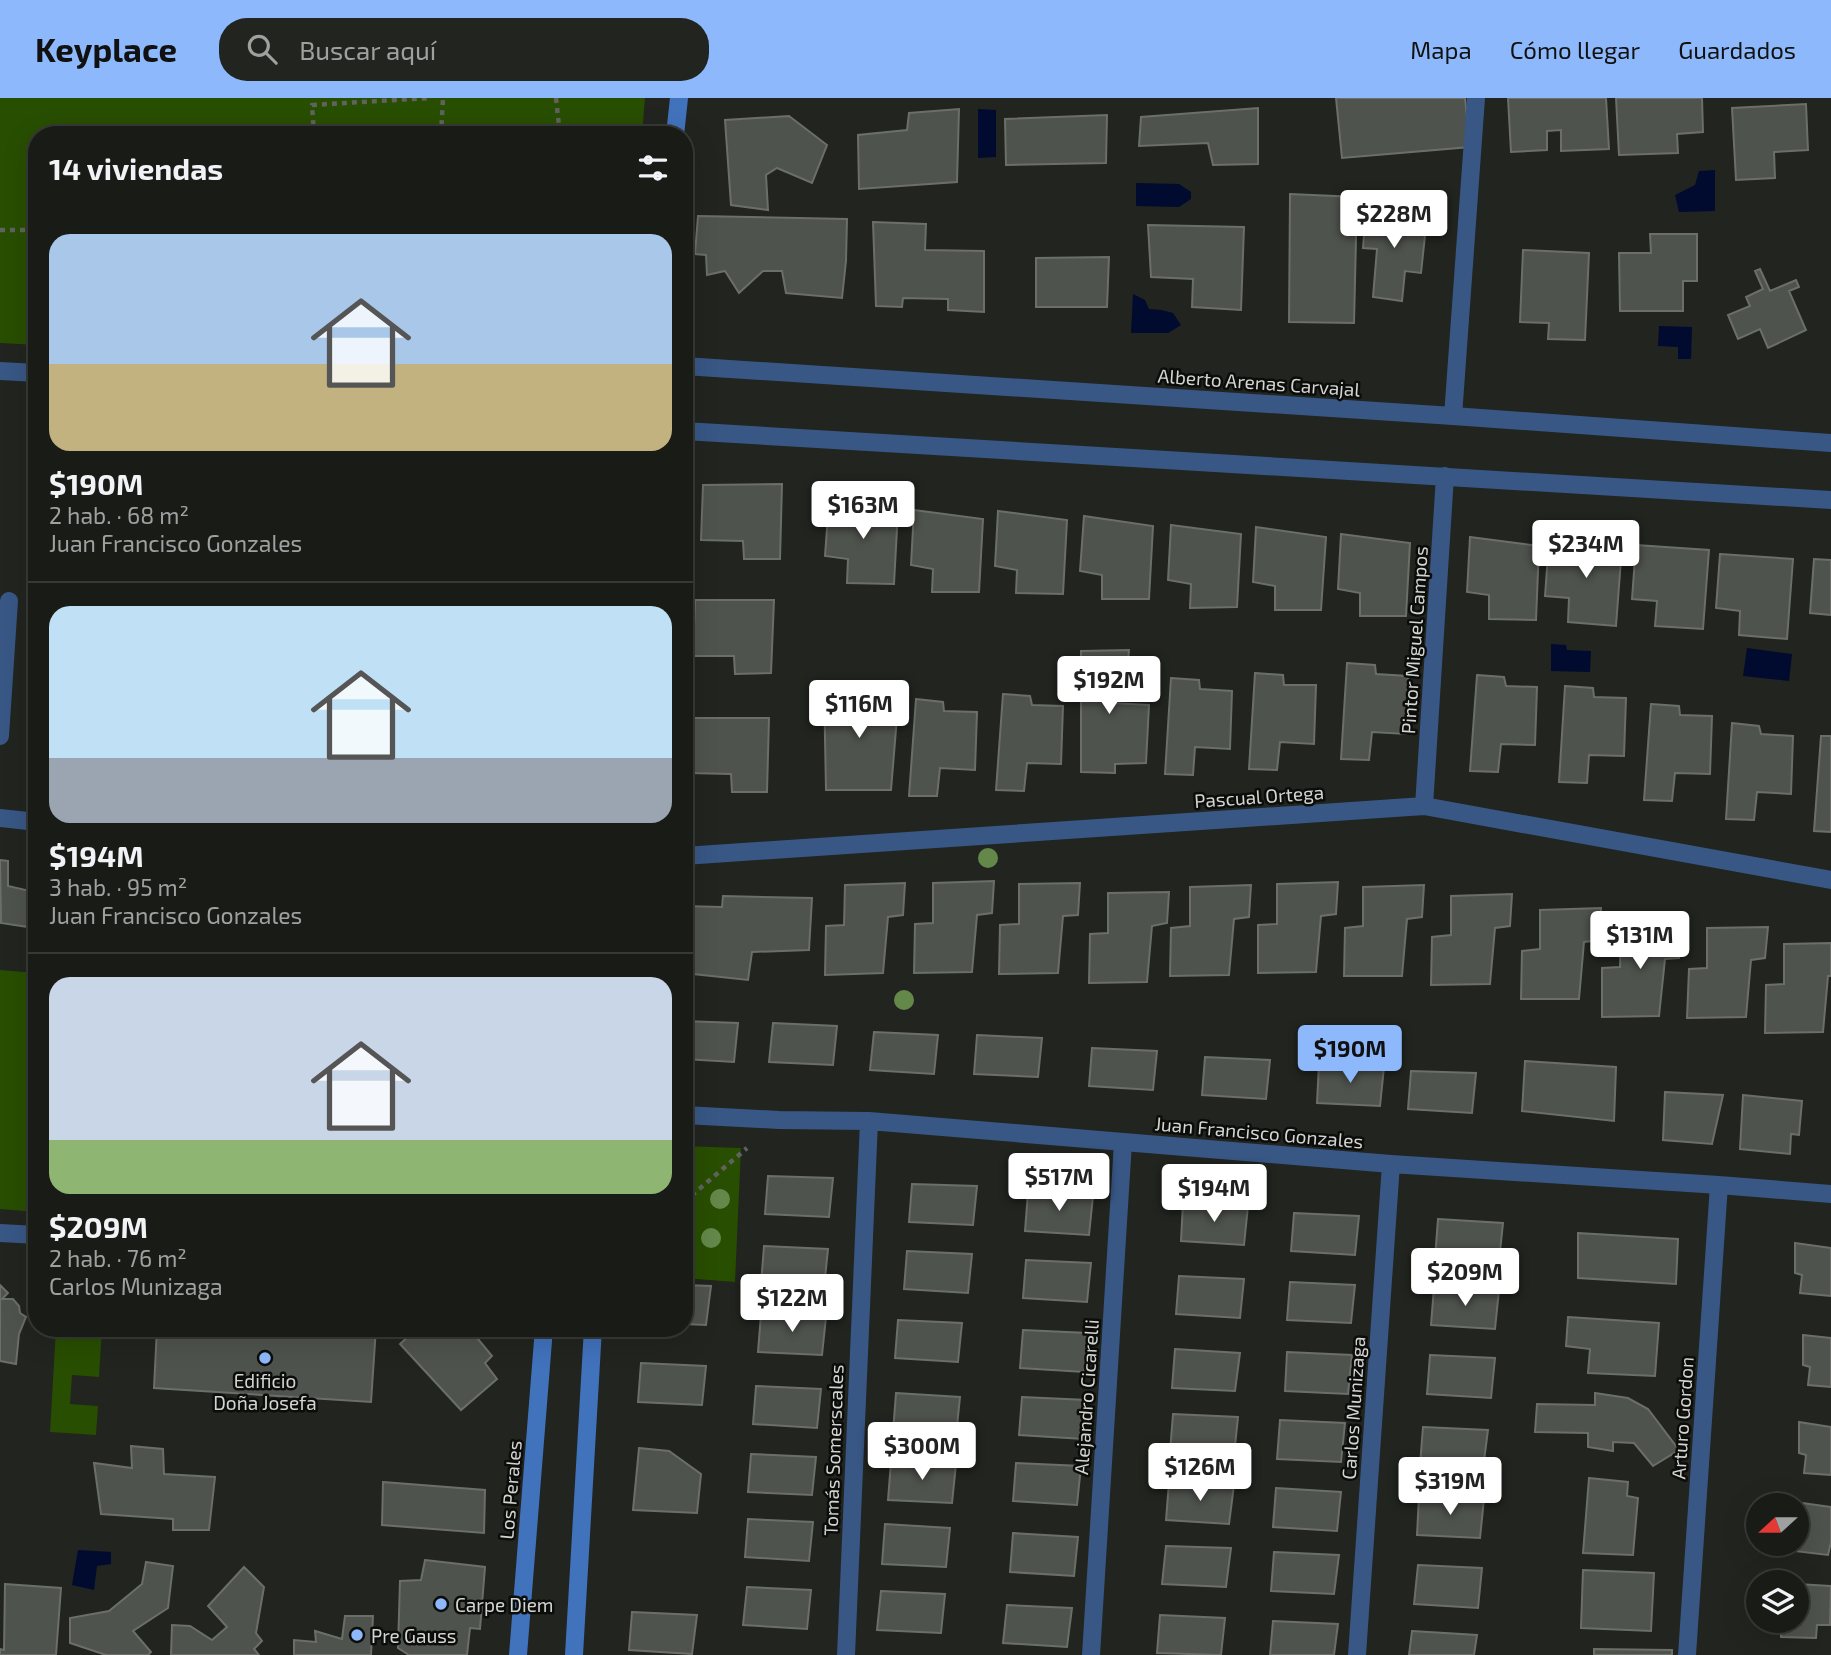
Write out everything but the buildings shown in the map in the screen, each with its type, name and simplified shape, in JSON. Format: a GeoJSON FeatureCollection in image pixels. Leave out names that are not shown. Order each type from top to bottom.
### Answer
{"type":"FeatureCollection","features":[{"type":"Feature","properties":{"kind":"main road"},"geometry":{"type":"LineString","coordinates":[[676,126],[678,98]]}},
{"type":"Feature","properties":{"kind":"main road","name":"Los Perales"},"geometry":{"type":"LineString","coordinates":[[518,1655],[543,1337]]}},
{"type":"Feature","properties":{"kind":"main road"},"geometry":{"type":"LineString","coordinates":[[574,1655],[592,1337]]}},
{"type":"Feature","properties":{"kind":"street"},"geometry":{"type":"LineString","coordinates":[[1453,416],[1476,98]]}},
{"type":"Feature","properties":{"kind":"street","name":"Alberto Arenas Carvajal"},"geometry":{"type":"LineString","coordinates":[[693,367],[1831,443]]}},
{"type":"Feature","properties":{"kind":"street"},"geometry":{"type":"LineString","coordinates":[[0,371],[28,373]]}},
{"type":"Feature","properties":{"kind":"street"},"geometry":{"type":"LineString","coordinates":[[693,432],[1831,500]]}},
{"type":"Feature","properties":{"kind":"street","name":"Pintor Miguel Campos"},"geometry":{"type":"LineString","coordinates":[[1424,806],[1445,476]]}},
{"type":"Feature","properties":{"kind":"street"},"geometry":{"type":"LineString","coordinates":[[0,736],[9,601]]}},
{"type":"Feature","properties":{"kind":"street","name":"Pascual Ortega"},"geometry":{"type":"LineString","coordinates":[[693,855],[1424,806],[1831,880]]}},
{"type":"Feature","properties":{"kind":"street"},"geometry":{"type":"LineString","coordinates":[[0,818],[28,821]]}},
{"type":"Feature","properties":{"kind":"street","name":"Juan Francisco Gonzales"},"geometry":{"type":"LineString","coordinates":[[693,1115],[869,1121],[1391,1164],[1831,1194]]}},
{"type":"Feature","properties":{"kind":"street","name":"Tomás Somerscales"},"geometry":{"type":"LineString","coordinates":[[846,1655],[869,1121]]}},
{"type":"Feature","properties":{"kind":"street","name":"Alejandro Cicarelli"},"geometry":{"type":"LineString","coordinates":[[1091,1655],[1123,1142]]}},
{"type":"Feature","properties":{"kind":"street","name":"Carlos Munizaga"},"geometry":{"type":"LineString","coordinates":[[1357,1655],[1391,1164]]}},
{"type":"Feature","properties":{"kind":"street","name":"Arturo Gordon"},"geometry":{"type":"LineString","coordinates":[[1688,1655],[1719,1185]]}},
{"type":"Feature","properties":{"kind":"street"},"geometry":{"type":"LineString","coordinates":[[0,1233],[28,1235]]}},
{"type":"Feature","properties":{"kind":"path"},"geometry":{"type":"LineString","coordinates":[[313,126],[312,105],[429,98]]}},
{"type":"Feature","properties":{"kind":"path"},"geometry":{"type":"LineString","coordinates":[[441,126],[443,98]]}},
{"type":"Feature","properties":{"kind":"path"},"geometry":{"type":"LineString","coordinates":[[556,98],[559,126]]}},
{"type":"Feature","properties":{"kind":"path"},"geometry":{"type":"LineString","coordinates":[[0,230],[28,230]]}},
{"type":"Feature","properties":{"kind":"path"},"geometry":{"type":"LineString","coordinates":[[693,1194],[779,1120]]}},
{"type":"Feature","properties":{"kind":"green space"},"geometry":{"type":"Polygon","coordinates":[[[0,98],[645,98],[643,126],[28,126],[28,345],[0,343],[0,98]]]}},
{"type":"Feature","properties":{"kind":"green space"},"geometry":{"type":"Polygon","coordinates":[[[0,970],[28,972],[28,1211],[0,1209],[0,970]]]}},
{"type":"Feature","properties":{"kind":"green space"},"geometry":{"type":"Polygon","coordinates":[[[693,1146],[741,1148],[735,1282],[693,1279],[693,1146]]]}},
{"type":"Feature","properties":{"kind":"green space"},"geometry":{"type":"Polygon","coordinates":[[[55,1337],[101,1337],[99,1377],[72,1375],[70,1404],[98,1406],[96,1435],[50,1432],[55,1337]]]}},
{"type":"Feature","properties":{"kind":"water"},"geometry":{"type":"Polygon","coordinates":[[[978,109],[996,110],[996,157],[978,158],[978,109]]]}},
{"type":"Feature","properties":{"kind":"water"},"geometry":{"type":"Polygon","coordinates":[[[1715,170],[1715,211],[1679,212],[1675,195],[1695,185],[1699,171],[1715,170]]]}},
{"type":"Feature","properties":{"kind":"water"},"geometry":{"type":"Polygon","coordinates":[[[1136,183],[1179,184],[1191,192],[1191,199],[1179,207],[1136,206],[1136,183]]]}},
{"type":"Feature","properties":{"kind":"water"},"geometry":{"type":"Polygon","coordinates":[[[1133,294],[1145,300],[1149,309],[1173,313],[1181,325],[1168,333],[1131,333],[1133,294]]]}},
{"type":"Feature","properties":{"kind":"water"},"geometry":{"type":"Polygon","coordinates":[[[1659,326],[1692,327],[1691,359],[1678,359],[1678,347],[1658,346],[1659,326]]]}},
{"type":"Feature","properties":{"kind":"water"},"geometry":{"type":"Polygon","coordinates":[[[1551,644],[1566,645],[1567,650],[1591,651],[1590,672],[1551,671],[1551,644]]]}},
{"type":"Feature","properties":{"kind":"water"},"geometry":{"type":"Polygon","coordinates":[[[1747,648],[1792,654],[1789,681],[1743,676],[1747,648]]]}},
{"type":"Feature","properties":{"kind":"water"},"geometry":{"type":"Polygon","coordinates":[[[78,1550],[111,1552],[111,1564],[97,1566],[94,1590],[72,1585],[78,1550]]]}},
{"type":"Feature","properties":{"kind":"place","name":"Edificio Doña Josefa"},"geometry":{"type":"Point","coordinates":[265,1358]}},
{"type":"Feature","properties":{"kind":"place","name":"Carpe Diem"},"geometry":{"type":"Point","coordinates":[441,1604]}},
{"type":"Feature","properties":{"kind":"place","name":"Pre Gauss"},"geometry":{"type":"Point","coordinates":[357,1635]}}]}
